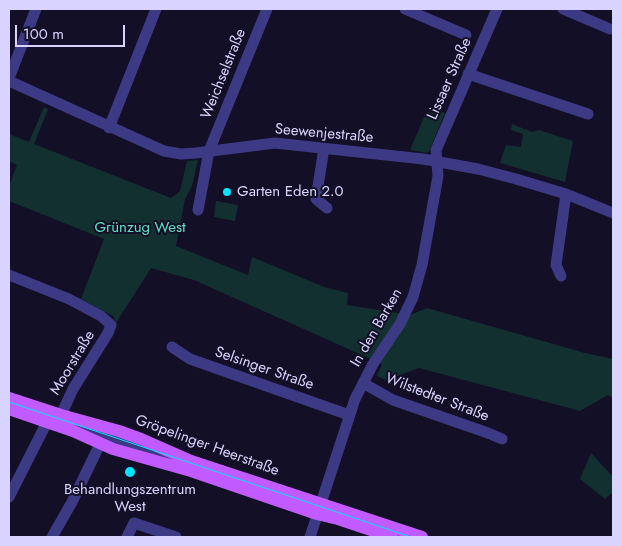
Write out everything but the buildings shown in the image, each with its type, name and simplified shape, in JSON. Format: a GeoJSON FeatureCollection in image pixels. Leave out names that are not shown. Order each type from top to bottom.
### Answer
{"type":"FeatureCollection","features":[{"type":"Feature","properties":{"kind":"main road","name":"Gröpelinger Heerstraße"},"geometry":{"type":"LineString","coordinates":[[9,398],[141,439],[185,461],[318,509],[338,519],[392,537]]}},
{"type":"Feature","properties":{"kind":"main road","name":"Gröpelinger Heerstraße"},"geometry":{"type":"LineString","coordinates":[[9,409],[191,471],[318,509],[422,537]]}},
{"type":"Feature","properties":{"kind":"street"},"geometry":{"type":"LineString","coordinates":[[9,80],[36,9]]}},
{"type":"Feature","properties":{"kind":"street"},"geometry":{"type":"LineString","coordinates":[[109,128],[156,9]]}},
{"type":"Feature","properties":{"kind":"street","name":"Weichselstraße"},"geometry":{"type":"LineString","coordinates":[[198,210],[209,151],[267,9]]}},
{"type":"Feature","properties":{"kind":"street"},"geometry":{"type":"LineString","coordinates":[[405,9],[466,35]]}},
{"type":"Feature","properties":{"kind":"street","name":"Lissaer Straße"},"geometry":{"type":"LineString","coordinates":[[437,162],[436,150],[497,9]]}},
{"type":"Feature","properties":{"kind":"street"},"geometry":{"type":"LineString","coordinates":[[563,9],[612,30]]}},
{"type":"Feature","properties":{"kind":"street"},"geometry":{"type":"LineString","coordinates":[[468,74],[588,114]]}},
{"type":"Feature","properties":{"kind":"street","name":"Seewenjestraße"},"geometry":{"type":"LineString","coordinates":[[9,80],[109,128],[164,151],[181,154],[275,142],[423,159],[478,169],[566,194],[613,213]]}},
{"type":"Feature","properties":{"kind":"street"},"geometry":{"type":"LineString","coordinates":[[324,148],[316,199],[327,208]]}},
{"type":"Feature","properties":{"kind":"street","name":"In den Barken"},"geometry":{"type":"LineString","coordinates":[[310,537],[349,415],[373,364],[400,324],[414,298],[438,176],[437,162]]}},
{"type":"Feature","properties":{"kind":"street"},"geometry":{"type":"LineString","coordinates":[[560,276],[556,265],[566,194]]}},
{"type":"Feature","properties":{"kind":"street","name":"Moorstraße"},"geometry":{"type":"LineString","coordinates":[[9,275],[69,299],[101,316],[111,326],[73,389],[61,415]]}},
{"type":"Feature","properties":{"kind":"street","name":"Selsinger Straße"},"geometry":{"type":"LineString","coordinates":[[172,347],[190,359],[349,415]]}},
{"type":"Feature","properties":{"kind":"street","name":"Wilstedter Straße"},"geometry":{"type":"LineString","coordinates":[[363,383],[393,400],[502,439]]}},
{"type":"Feature","properties":{"kind":"street"},"geometry":{"type":"LineString","coordinates":[[9,403],[100,440],[185,461]]}},
{"type":"Feature","properties":{"kind":"street"},"geometry":{"type":"LineString","coordinates":[[9,497],[47,422]]}},
{"type":"Feature","properties":{"kind":"street"},"geometry":{"type":"LineString","coordinates":[[90,424],[100,440]]}},
{"type":"Feature","properties":{"kind":"street"},"geometry":{"type":"LineString","coordinates":[[52,537],[72,502],[100,440]]}},
{"type":"Feature","properties":{"kind":"street"},"geometry":{"type":"LineString","coordinates":[[318,509],[406,537]]}},
{"type":"Feature","properties":{"kind":"street"},"geometry":{"type":"LineString","coordinates":[[127,537],[134,523],[176,537]]}},
{"type":"Feature","properties":{"kind":"green space","name":"Grünzug West"},"geometry":{"type":"Polygon","coordinates":[[[44,107],[48,109],[34,144],[171,198],[180,191],[187,161],[198,160],[192,186],[185,199],[176,246],[248,275],[252,257],[324,287],[348,293],[347,305],[410,315],[427,308],[585,353],[613,359],[613,398],[608,395],[580,411],[419,368],[386,380],[377,376],[382,364],[194,280],[151,268],[116,323],[113,316],[81,299],[104,239],[9,201],[9,186],[17,165],[9,161],[9,134],[29,142],[44,107]]]}},
{"type":"Feature","properties":{"kind":"green space"},"geometry":{"type":"Polygon","coordinates":[[[435,110],[445,113],[429,151],[427,153],[410,150],[426,113],[434,113],[435,110]]]}},
{"type":"Feature","properties":{"kind":"green space"},"geometry":{"type":"Polygon","coordinates":[[[512,124],[532,132],[539,130],[573,141],[565,182],[500,163],[506,145],[521,147],[523,134],[511,130],[512,124]]]}},
{"type":"Feature","properties":{"kind":"green space"},"geometry":{"type":"Polygon","coordinates":[[[216,201],[238,205],[235,221],[214,217],[216,201]]]}},
{"type":"Feature","properties":{"kind":"green space"},"geometry":{"type":"Polygon","coordinates":[[[591,453],[613,477],[613,492],[605,499],[580,479],[591,453]]]}},
{"type":"Feature","properties":{"kind":"tram line"},"geometry":{"type":"LineString","coordinates":[[9,402],[411,537]]}},
{"type":"Feature","properties":{"kind":"place","name":"Garten Eden 2.0"},"geometry":{"type":"Point","coordinates":[227,192]}},
{"type":"Feature","properties":{"kind":"place","name":"Behandlungszentrum West"},"geometry":{"type":"Point","coordinates":[130,472]}}]}
